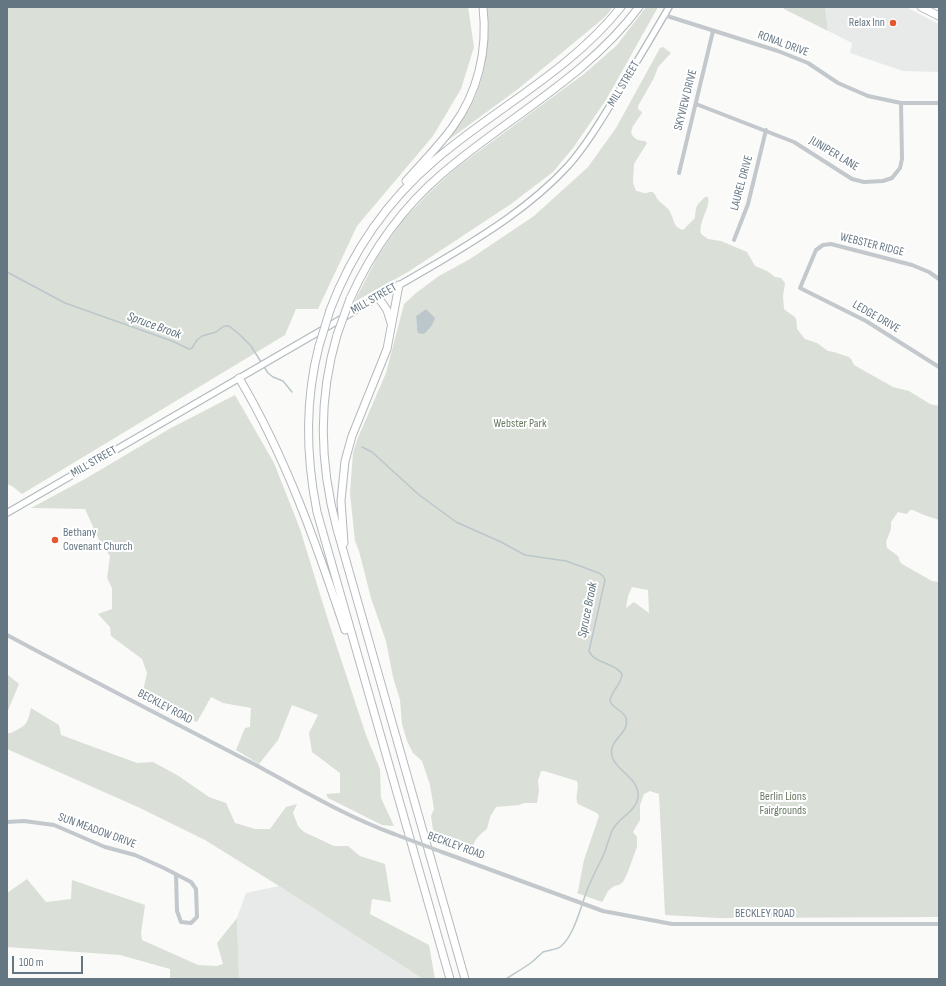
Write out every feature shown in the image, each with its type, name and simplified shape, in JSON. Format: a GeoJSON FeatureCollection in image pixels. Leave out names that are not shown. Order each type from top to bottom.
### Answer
{"type":"FeatureCollection","features":[{"type":"Feature","properties":{"kind":"highway"},"geometry":{"type":"LineString","coordinates":[[393,202],[403,184],[454,126],[471,95],[479,74],[483,54],[483,7]]}},
{"type":"Feature","properties":{"kind":"highway"},"geometry":{"type":"LineString","coordinates":[[450,979],[321,526],[311,476],[308,436],[312,380],[319,346],[330,310],[343,279],[373,227],[393,202],[416,177],[442,154],[579,52],[603,29],[621,7]]}},
{"type":"Feature","properties":{"kind":"highway"},"geometry":{"type":"LineString","coordinates":[[465,979],[345,559],[330,501],[323,451],[323,423],[330,360],[350,298],[365,269],[388,231],[425,189],[463,156],[587,64],[618,33],[639,7]]}},
{"type":"Feature","properties":{"kind":"highway"},"geometry":{"type":"LineString","coordinates":[[921,7],[939,16]]}},
{"type":"Feature","properties":{"kind":"highway"},"geometry":{"type":"LineString","coordinates":[[345,559],[341,501],[345,461],[352,436],[385,355],[392,327],[399,285]]}},
{"type":"Feature","properties":{"kind":"highway"},"geometry":{"type":"LineString","coordinates":[[378,297],[389,315],[392,327]]}},
{"type":"Feature","properties":{"kind":"highway"},"geometry":{"type":"LineString","coordinates":[[239,378],[265,424],[284,464],[324,568],[347,634],[355,646]]}},
{"type":"Feature","properties":{"kind":"main road","name":"MILL STREET"},"geometry":{"type":"LineString","coordinates":[[7,513],[501,224],[532,200],[555,179],[591,137],[668,7]]}},
{"type":"Feature","properties":{"kind":"street","name":"RONAL DRIVE"},"geometry":{"type":"LineString","coordinates":[[664,15],[778,51],[808,63],[838,83],[868,96],[901,103],[939,103]]}},
{"type":"Feature","properties":{"kind":"street","name":"SKYVIEW DRIVE"},"geometry":{"type":"LineString","coordinates":[[678,173],[713,31]]}},
{"type":"Feature","properties":{"kind":"street","name":"JUNIPER LANE"},"geometry":{"type":"LineString","coordinates":[[696,104],[794,142],[852,179],[864,182],[883,181],[892,178],[900,168],[902,159],[901,103]]}},
{"type":"Feature","properties":{"kind":"street","name":"LAUREL DRIVE"},"geometry":{"type":"LineString","coordinates":[[734,240],[748,204],[766,130]]}},
{"type":"Feature","properties":{"kind":"street","name":"WEBSTER RIDGE"},"geometry":{"type":"LineString","coordinates":[[800,288],[816,250],[823,244],[831,244],[912,265],[929,272],[939,279]]}},
{"type":"Feature","properties":{"kind":"street","name":"LEDGE DRIVE"},"geometry":{"type":"LineString","coordinates":[[800,288],[866,321],[939,367]]}},
{"type":"Feature","properties":{"kind":"street","name":"BECKLEY ROAD"},"geometry":{"type":"LineString","coordinates":[[7,636],[368,824],[603,911],[672,924],[939,924]]}},
{"type":"Feature","properties":{"kind":"street","name":"SUN MEADOW DRIVE"},"geometry":{"type":"LineString","coordinates":[[7,822],[24,821],[54,825],[105,847],[135,855],[191,882],[196,889],[197,917],[191,923],[181,922],[177,911],[176,875]]}},
{"type":"Feature","properties":{"kind":"shaded area"},"geometry":{"type":"Polygon","coordinates":[[[825,7],[906,7],[939,24],[939,72],[903,71],[850,53],[852,43],[828,31],[825,7]]]}},
{"type":"Feature","properties":{"kind":"shaded area"},"geometry":{"type":"Polygon","coordinates":[[[426,309],[435,318],[425,333],[418,333],[416,316],[426,309]]]}},
{"type":"Feature","properties":{"kind":"shaded area"},"geometry":{"type":"Polygon","coordinates":[[[279,886],[423,979],[239,979],[237,918],[246,893],[279,886]]]}},
{"type":"Feature","properties":{"kind":"green space"},"geometry":{"type":"Polygon","coordinates":[[[7,7],[468,7],[474,47],[461,89],[433,136],[357,226],[318,309],[296,309],[285,335],[22,494],[7,484],[7,7]]]}},
{"type":"Feature","properties":{"kind":"green space"},"geometry":{"type":"Polygon","coordinates":[[[487,7],[613,7],[605,17],[518,89],[439,147],[466,114],[474,100],[481,82],[487,50],[487,7]]]}},
{"type":"Feature","properties":{"kind":"green space"},"geometry":{"type":"Polygon","coordinates":[[[646,7],[658,7],[606,100],[573,148],[553,172],[511,204],[408,272],[354,302],[378,256],[402,221],[430,192],[456,168],[584,74],[617,45],[646,7]]]}},
{"type":"Feature","properties":{"kind":"green space"},"geometry":{"type":"Polygon","coordinates":[[[784,7],[825,7],[828,31],[784,9],[784,7]]]}},
{"type":"Feature","properties":{"kind":"green space"},"geometry":{"type":"Polygon","coordinates":[[[663,47],[671,53],[658,67],[654,78],[638,106],[638,109],[642,113],[633,126],[631,132],[635,138],[647,143],[634,164],[633,183],[636,191],[644,193],[653,192],[658,200],[669,210],[675,225],[683,230],[695,218],[698,204],[705,197],[708,197],[708,205],[701,225],[701,234],[708,239],[721,241],[747,252],[755,266],[767,271],[775,277],[781,278],[785,283],[783,296],[784,309],[796,318],[797,329],[805,339],[817,343],[828,351],[849,357],[854,365],[893,387],[909,391],[930,404],[939,406],[939,520],[913,510],[910,510],[907,514],[898,512],[891,522],[891,529],[886,542],[887,548],[898,556],[902,564],[932,581],[939,582],[939,917],[718,918],[665,915],[659,794],[650,791],[644,794],[640,805],[640,820],[633,832],[637,837],[637,847],[623,882],[614,886],[608,891],[602,902],[577,893],[584,860],[599,816],[597,813],[578,804],[577,781],[544,771],[541,771],[538,781],[539,790],[537,803],[524,803],[519,805],[496,807],[490,817],[487,829],[477,838],[471,850],[440,841],[433,830],[431,816],[434,809],[430,785],[422,761],[413,753],[407,741],[402,724],[400,700],[393,677],[386,641],[371,598],[355,541],[350,493],[353,453],[357,440],[386,373],[404,304],[439,276],[470,259],[534,216],[588,167],[616,128],[660,48],[663,47]],[[426,309],[416,316],[417,330],[428,331],[434,321],[426,309]],[[632,587],[628,596],[626,608],[634,602],[649,613],[648,590],[632,587]]]}},
{"type":"Feature","properties":{"kind":"green space"},"geometry":{"type":"Polygon","coordinates":[[[235,395],[274,463],[300,529],[366,735],[380,769],[381,798],[394,826],[382,825],[328,798],[326,794],[340,793],[340,773],[312,752],[309,733],[318,715],[292,705],[278,740],[259,764],[236,750],[245,728],[250,727],[251,708],[223,703],[211,697],[197,722],[142,696],[147,673],[142,659],[111,636],[110,627],[98,614],[112,609],[112,588],[107,578],[110,556],[100,542],[85,509],[31,508],[85,479],[171,428],[235,395]]]}},
{"type":"Feature","properties":{"kind":"green space"},"geometry":{"type":"Polygon","coordinates":[[[8,675],[19,684],[7,713],[7,676],[8,675]]]}},
{"type":"Feature","properties":{"kind":"green space"},"geometry":{"type":"Polygon","coordinates":[[[31,708],[59,725],[61,735],[137,763],[153,762],[177,775],[209,797],[226,803],[235,823],[255,829],[270,829],[286,807],[297,804],[293,813],[298,826],[304,832],[334,846],[348,846],[360,856],[385,864],[391,902],[372,899],[370,914],[429,945],[435,979],[423,979],[205,840],[140,808],[7,749],[7,733],[11,733],[26,724],[31,708]]]}},
{"type":"Feature","properties":{"kind":"green space"},"geometry":{"type":"Polygon","coordinates":[[[27,879],[46,902],[71,899],[72,880],[145,905],[141,933],[142,940],[198,965],[217,966],[223,964],[217,943],[237,918],[239,979],[170,979],[170,969],[120,955],[7,947],[7,893],[27,879]]]}},
{"type":"Feature","properties":{"kind":"waterway","name":"Spruce Brook"},"geometry":{"type":"LineString","coordinates":[[7,272],[65,303],[172,341],[189,349],[192,348],[197,340],[202,336],[216,332],[224,326],[229,326],[251,346],[268,373],[283,381],[292,392]]}},
{"type":"Feature","properties":{"kind":"waterway","name":"Spruce Brook"},"geometry":{"type":"LineString","coordinates":[[362,447],[372,452],[418,494],[456,522],[501,542],[525,555],[566,561],[599,573],[605,580],[589,651],[595,658],[614,667],[622,674],[622,678],[612,694],[610,701],[613,706],[625,715],[627,724],[612,747],[611,752],[616,764],[635,785],[638,796],[637,802],[618,822],[612,831],[604,854],[588,888],[573,930],[565,943],[558,948],[543,952],[532,962],[506,979]]}},
{"type":"Feature","properties":{"kind":"place","name":"Relax Inn"},"geometry":{"type":"Point","coordinates":[893,23]}},
{"type":"Feature","properties":{"kind":"place","name":"Bethany Covenant Church"},"geometry":{"type":"Point","coordinates":[55,540]}},
{"type":"Feature","properties":{"kind":"park label","name":"Webster Park"},"geometry":{"type":"Point","coordinates":[520,424]}},
{"type":"Feature","properties":{"kind":"park label","name":"Berlin Lions Fairgrounds"},"geometry":{"type":"Point","coordinates":[783,804]}}]}
